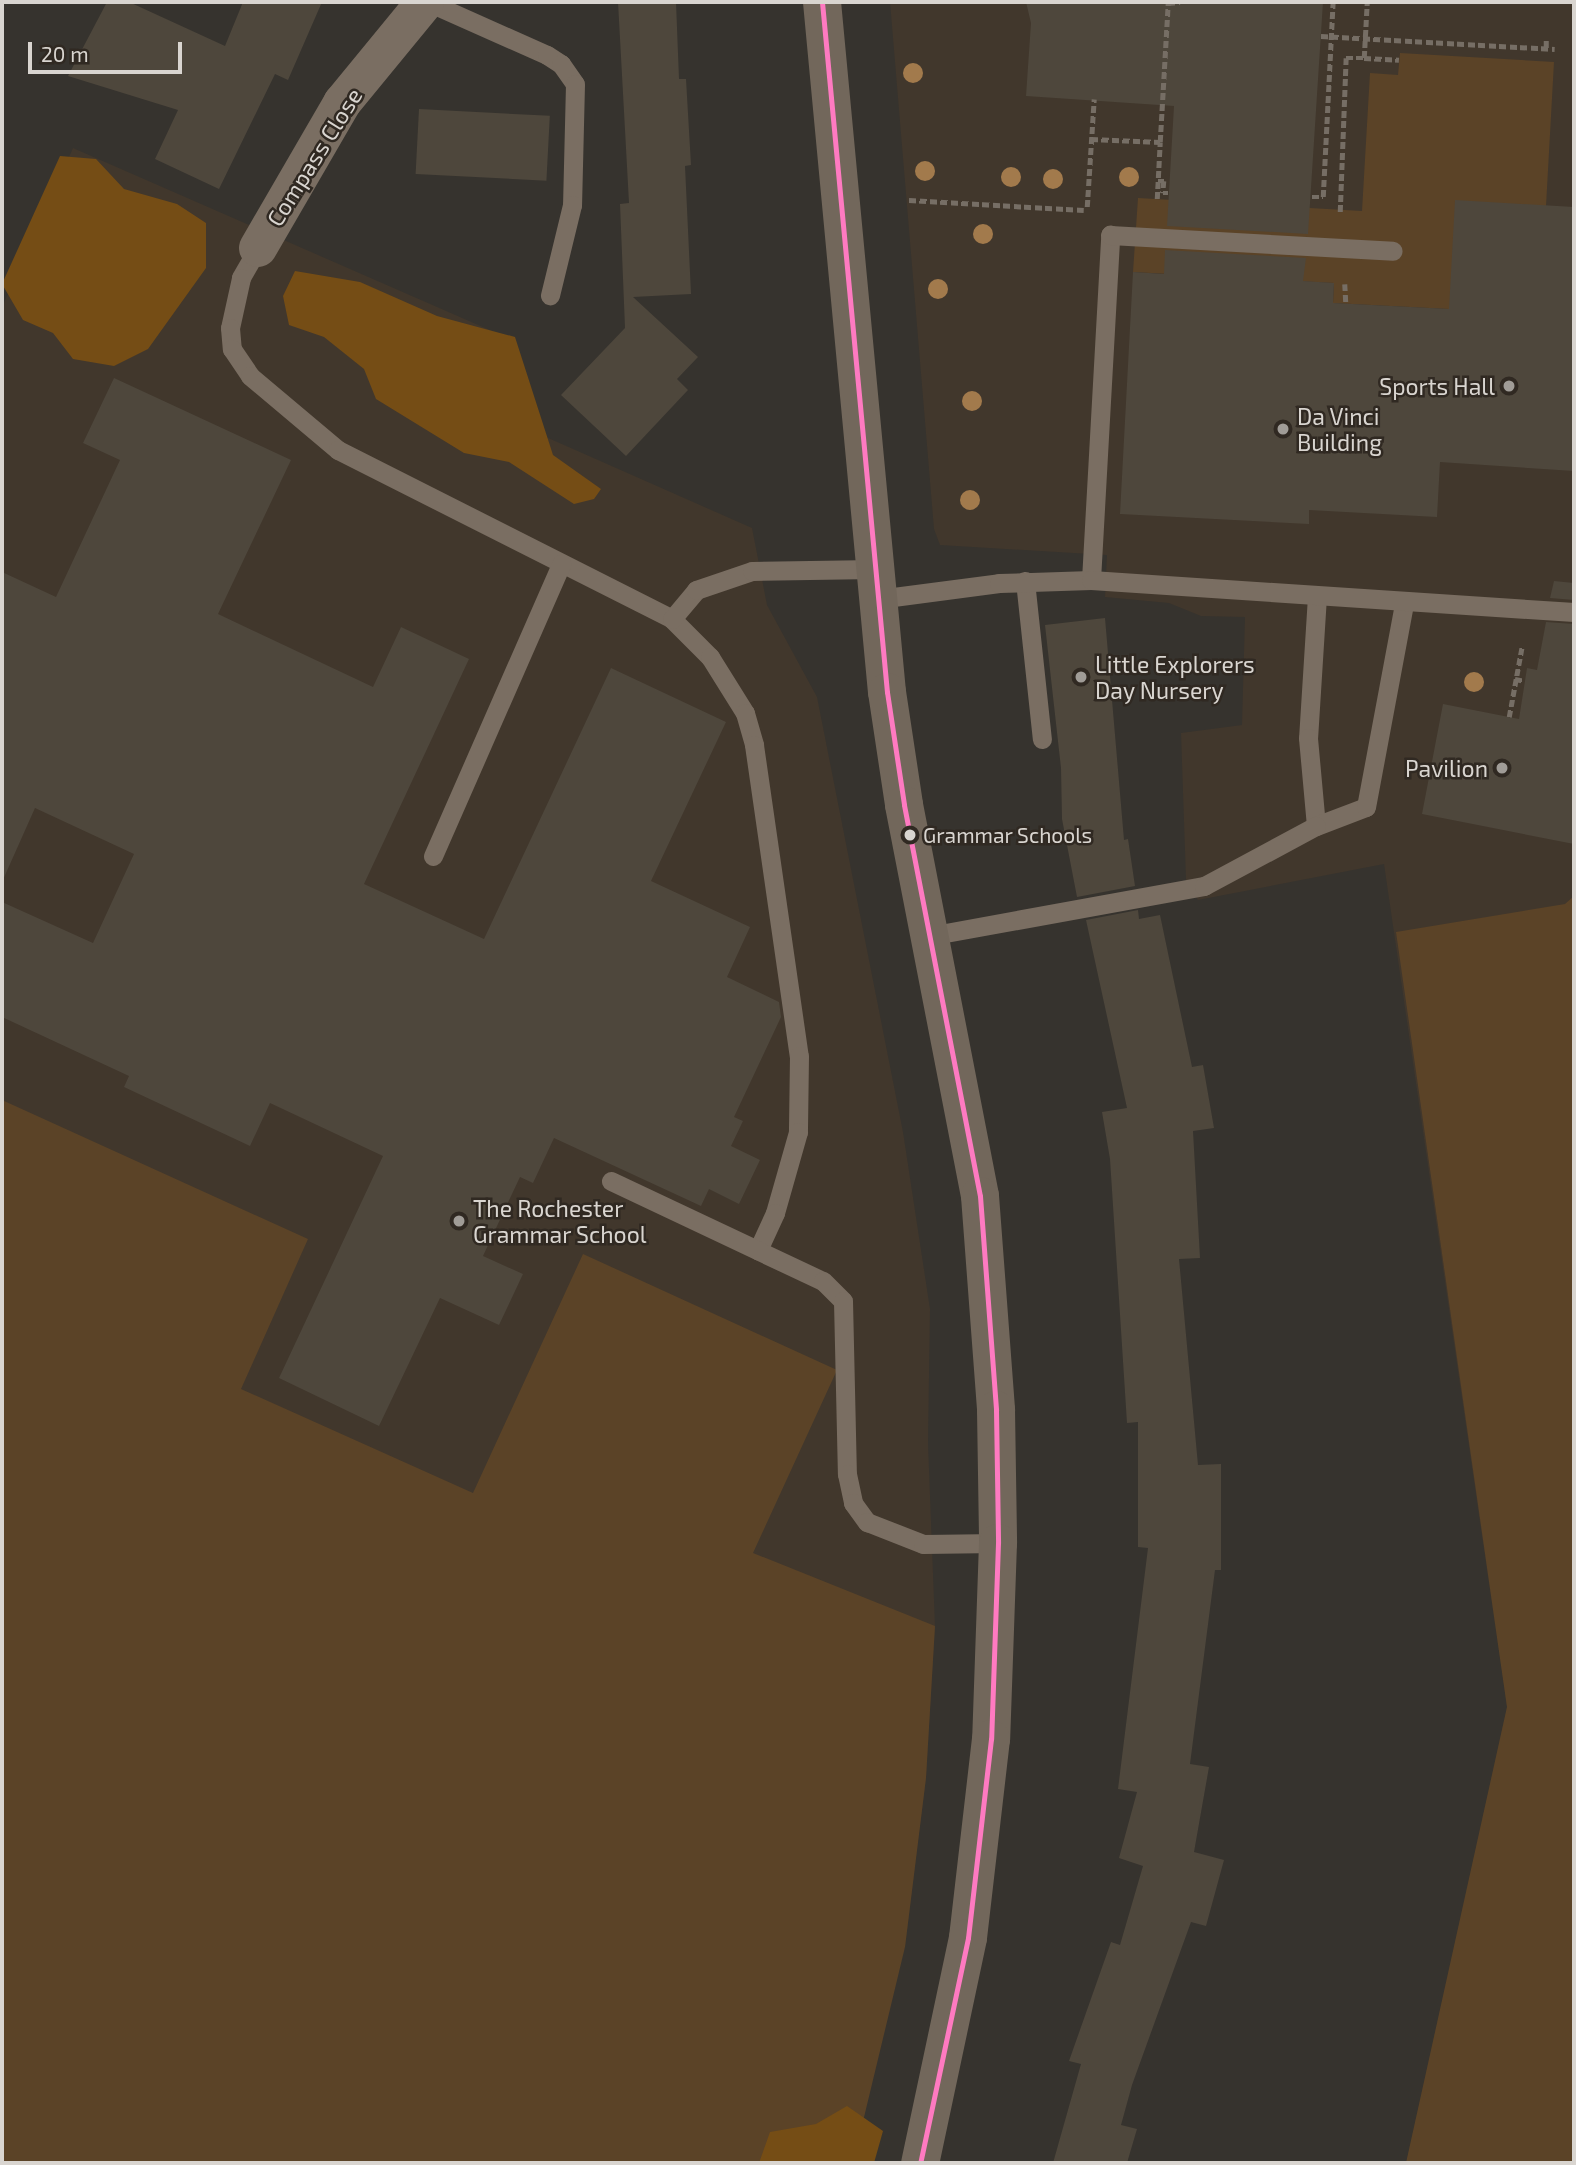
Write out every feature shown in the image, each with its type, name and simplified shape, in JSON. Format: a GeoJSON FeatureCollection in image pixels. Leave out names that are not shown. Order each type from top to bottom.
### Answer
{"type":"FeatureCollection","features":[{"type":"Feature","properties":{"kind":"main road"},"geometry":{"type":"LineString","coordinates":[[822,2],[876,584],[904,805],[984,1227],[996,1410],[999,1543],[991,1739],[980,1846],[954,2012],[920,2163]]}},
{"type":"Feature","properties":{"kind":"street","name":"Compass Close"},"geometry":{"type":"LineString","coordinates":[[258,248],[342,103],[427,2]]}},
{"type":"Feature","properties":{"kind":"lane"},"geometry":{"type":"LineString","coordinates":[[427,2],[547,55],[561,64],[575,84],[572,205],[550,295]]}},
{"type":"Feature","properties":{"kind":"lane"},"geometry":{"type":"LineString","coordinates":[[1091,580],[1110,235],[1393,251]]}},
{"type":"Feature","properties":{"kind":"lane"},"geometry":{"type":"LineString","coordinates":[[258,248],[241,278],[230,328],[232,349],[250,376],[338,450],[671,619],[710,657],[745,713],[754,745],[799,1056],[798,1132],[775,1213],[758,1250]]}},
{"type":"Feature","properties":{"kind":"lane"},"geometry":{"type":"LineString","coordinates":[[433,856],[561,564]]}},
{"type":"Feature","properties":{"kind":"lane"},"geometry":{"type":"LineString","coordinates":[[671,619],[696,590],[752,571],[876,584],[1091,580],[1404,603],[1574,612]]}},
{"type":"Feature","properties":{"kind":"lane"},"geometry":{"type":"LineString","coordinates":[[1025,581],[1042,739]]}},
{"type":"Feature","properties":{"kind":"lane"},"geometry":{"type":"LineString","coordinates":[[1316,826],[1308,738],[1317,596]]}},
{"type":"Feature","properties":{"kind":"lane"},"geometry":{"type":"LineString","coordinates":[[929,936],[1204,886],[1316,826],[1366,807],[1404,603]]}},
{"type":"Feature","properties":{"kind":"lane"},"geometry":{"type":"LineString","coordinates":[[611,1181],[823,1281],[843,1301],[847,1474],[853,1503],[867,1522],[923,1544],[999,1543]]}},
{"type":"Feature","properties":{"kind":"path"},"geometry":{"type":"LineString","coordinates":[[1157,199],[1168,3],[1180,2]]}},
{"type":"Feature","properties":{"kind":"path"},"geometry":{"type":"LineString","coordinates":[[1312,197],[1323,197],[1333,2]]}},
{"type":"Feature","properties":{"kind":"path"},"geometry":{"type":"LineString","coordinates":[[1364,58],[1367,2]]}},
{"type":"Feature","properties":{"kind":"path"},"geometry":{"type":"LineString","coordinates":[[1321,36],[1555,49]]}},
{"type":"Feature","properties":{"kind":"path"},"geometry":{"type":"LineString","coordinates":[[1546,38],[1546,48]]}},
{"type":"Feature","properties":{"kind":"path"},"geometry":{"type":"LineString","coordinates":[[1340,209],[1346,58],[1399,60]]}},
{"type":"Feature","properties":{"kind":"path"},"geometry":{"type":"LineString","coordinates":[[1087,210],[1094,99]]}},
{"type":"Feature","properties":{"kind":"path"},"geometry":{"type":"LineString","coordinates":[[1091,139],[1160,142]]}},
{"type":"Feature","properties":{"kind":"path"},"geometry":{"type":"LineString","coordinates":[[1158,181],[1164,181],[1163,192],[1168,193]]}},
{"type":"Feature","properties":{"kind":"path"},"geometry":{"type":"LineString","coordinates":[[909,200],[1100,211]]}},
{"type":"Feature","properties":{"kind":"path"},"geometry":{"type":"LineString","coordinates":[[1509,642],[1522,644],[1509,717]]}},
{"type":"Feature","properties":{"kind":"path"},"geometry":{"type":"LineString","coordinates":[[1516,679],[1525,681]]}},
{"type":"Feature","properties":{"kind":"shaded area"},"geometry":{"type":"Polygon","coordinates":[[[890,2],[1574,2],[1574,2163],[1406,2163],[1507,1707],[1384,864],[1198,900],[1186,880],[1181,733],[1242,725],[1245,617],[1201,616],[1169,603],[1105,597],[1107,555],[940,545],[934,529],[890,2]]]}},
{"type":"Feature","properties":{"kind":"shaded area"},"geometry":{"type":"Polygon","coordinates":[[[1400,53],[1554,62],[1546,206],[1449,309],[1333,303],[1334,283],[1133,272],[1138,198],[1362,211],[1370,73],[1398,75],[1400,53]]]}},
{"type":"Feature","properties":{"kind":"shaded area","name":"The Rochester Grammar School"},"geometry":{"type":"Polygon","coordinates":[[[73,148],[492,331],[512,422],[752,528],[767,605],[817,697],[903,1132],[930,1309],[928,1443],[935,1626],[926,1778],[905,1947],[2,2163],[2,307],[73,148]]]}},
{"type":"Feature","properties":{"kind":"shaded area"},"geometry":{"type":"Polygon","coordinates":[[[60,156],[96,159],[124,189],[177,204],[206,223],[206,268],[148,349],[114,366],[73,359],[53,333],[23,320],[2,284],[60,156]]]}},
{"type":"Feature","properties":{"kind":"shaded area"},"geometry":{"type":"Polygon","coordinates":[[[295,271],[360,282],[437,316],[515,337],[553,455],[601,489],[594,499],[574,504],[509,462],[464,453],[376,399],[364,369],[324,337],[289,325],[283,296],[295,271]]]}},
{"type":"Feature","properties":{"kind":"shaded area"},"geometry":{"type":"Polygon","coordinates":[[[1574,896],[1574,2163],[1406,2163],[1507,1707],[1396,932],[1565,904],[1574,896]]]}},
{"type":"Feature","properties":{"kind":"shaded area"},"geometry":{"type":"Polygon","coordinates":[[[2,1100],[308,1239],[241,1389],[473,1493],[583,1254],[837,1370],[753,1553],[935,1626],[926,1778],[905,1947],[853,2163],[2,2163],[2,1100]]]}},
{"type":"Feature","properties":{"kind":"shaded area"},"geometry":{"type":"Polygon","coordinates":[[[847,2106],[883,2131],[874,2163],[759,2163],[770,2132],[816,2124],[847,2106]]]}},
{"type":"Feature","properties":{"kind":"building"},"geometry":{"type":"Polygon","coordinates":[[[107,2],[129,2],[225,46],[243,2],[322,2],[288,80],[275,74],[219,189],[155,159],[178,110],[68,76],[107,2]]]}},
{"type":"Feature","properties":{"kind":"building"},"geometry":{"type":"Polygon","coordinates":[[[618,2],[676,2],[679,79],[686,79],[691,165],[685,166],[691,294],[633,297],[698,357],[677,379],[688,390],[626,456],[561,395],[625,328],[620,204],[629,203],[618,2]]]}},
{"type":"Feature","properties":{"kind":"building"},"geometry":{"type":"Polygon","coordinates":[[[1026,2],[1323,2],[1308,234],[1167,226],[1174,106],[1026,96],[1031,23],[1026,2]]]}},
{"type":"Feature","properties":{"kind":"building"},"geometry":{"type":"Polygon","coordinates":[[[419,109],[550,116],[546,181],[416,174],[419,109]]]}},
{"type":"Feature","properties":{"kind":"building","name":"Da Vinci Building"},"geometry":{"type":"Polygon","coordinates":[[[1455,200],[1574,207],[1574,471],[1440,462],[1437,517],[1309,510],[1309,524],[1120,514],[1133,272],[1164,274],[1165,250],[1306,258],[1303,281],[1334,283],[1333,303],[1449,309],[1455,200]]]}},
{"type":"Feature","properties":{"kind":"building"},"geometry":{"type":"Polygon","coordinates":[[[114,378],[291,460],[218,614],[373,687],[401,627],[469,659],[364,884],[484,939],[611,668],[726,722],[651,881],[750,927],[727,977],[779,1002],[781,1017],[734,1117],[743,1121],[731,1146],[760,1160],[739,1204],[709,1189],[701,1206],[554,1138],[533,1183],[520,1177],[483,1256],[523,1274],[499,1325],[440,1298],[379,1426],[279,1378],[383,1156],[270,1103],[250,1146],[124,1087],[129,1076],[2,1017],[2,902],[93,943],[134,854],[35,808],[2,882],[2,572],[56,597],[120,460],[83,443],[114,378]]]}},
{"type":"Feature","properties":{"kind":"building"},"geometry":{"type":"Polygon","coordinates":[[[1554,581],[1574,583],[1574,600],[1550,598],[1554,581]]]}},
{"type":"Feature","properties":{"kind":"building"},"geometry":{"type":"Polygon","coordinates":[[[1105,618],[1124,840],[1128,839],[1135,886],[1077,897],[1062,819],[1061,768],[1045,625],[1105,618]]]}},
{"type":"Feature","properties":{"kind":"building","name":"Pavilion"},"geometry":{"type":"Polygon","coordinates":[[[1546,622],[1574,624],[1574,844],[1422,814],[1443,704],[1519,719],[1527,668],[1537,670],[1546,622]]]}},
{"type":"Feature","properties":{"kind":"building"},"geometry":{"type":"Polygon","coordinates":[[[1138,910],[1139,919],[1160,915],[1192,1067],[1203,1065],[1214,1128],[1193,1131],[1200,1258],[1179,1259],[1198,1465],[1221,1464],[1221,1570],[1215,1570],[1190,1764],[1209,1767],[1194,1852],[1224,1860],[1206,1926],[1191,1922],[1132,2085],[1121,2125],[1137,2129],[1127,2163],[1053,2163],[1081,2064],[1069,2061],[1111,1942],[1120,1945],[1143,1866],[1119,1858],[1137,1792],[1118,1789],[1148,1548],[1138,1547],[1138,1422],[1127,1423],[1110,1159],[1102,1112],[1127,1108],[1086,920],[1138,910]]]}},
{"type":"Feature","properties":{"kind":"transit line"},"geometry":{"type":"LineString","coordinates":[[822,2],[887,692],[904,805],[980,1196],[996,1410],[998,1543],[991,1739],[968,1938],[920,2163]]}},
{"type":"Feature","properties":{"kind":"place","name":"Sports Hall"},"geometry":{"type":"Point","coordinates":[1509,386]}},
{"type":"Feature","properties":{"kind":"place","name":"Da Vinci Building"},"geometry":{"type":"Point","coordinates":[1283,429]}},
{"type":"Feature","properties":{"kind":"place","name":"Little Explorers Day Nursery"},"geometry":{"type":"Point","coordinates":[1081,677]}},
{"type":"Feature","properties":{"kind":"place","name":"Pavilion"},"geometry":{"type":"Point","coordinates":[1502,768]}},
{"type":"Feature","properties":{"kind":"place","name":"Grammar Schools"},"geometry":{"type":"Point","coordinates":[910,835]}},
{"type":"Feature","properties":{"kind":"place","name":"The Rochester Grammar School"},"geometry":{"type":"Point","coordinates":[459,1221]}}]}
